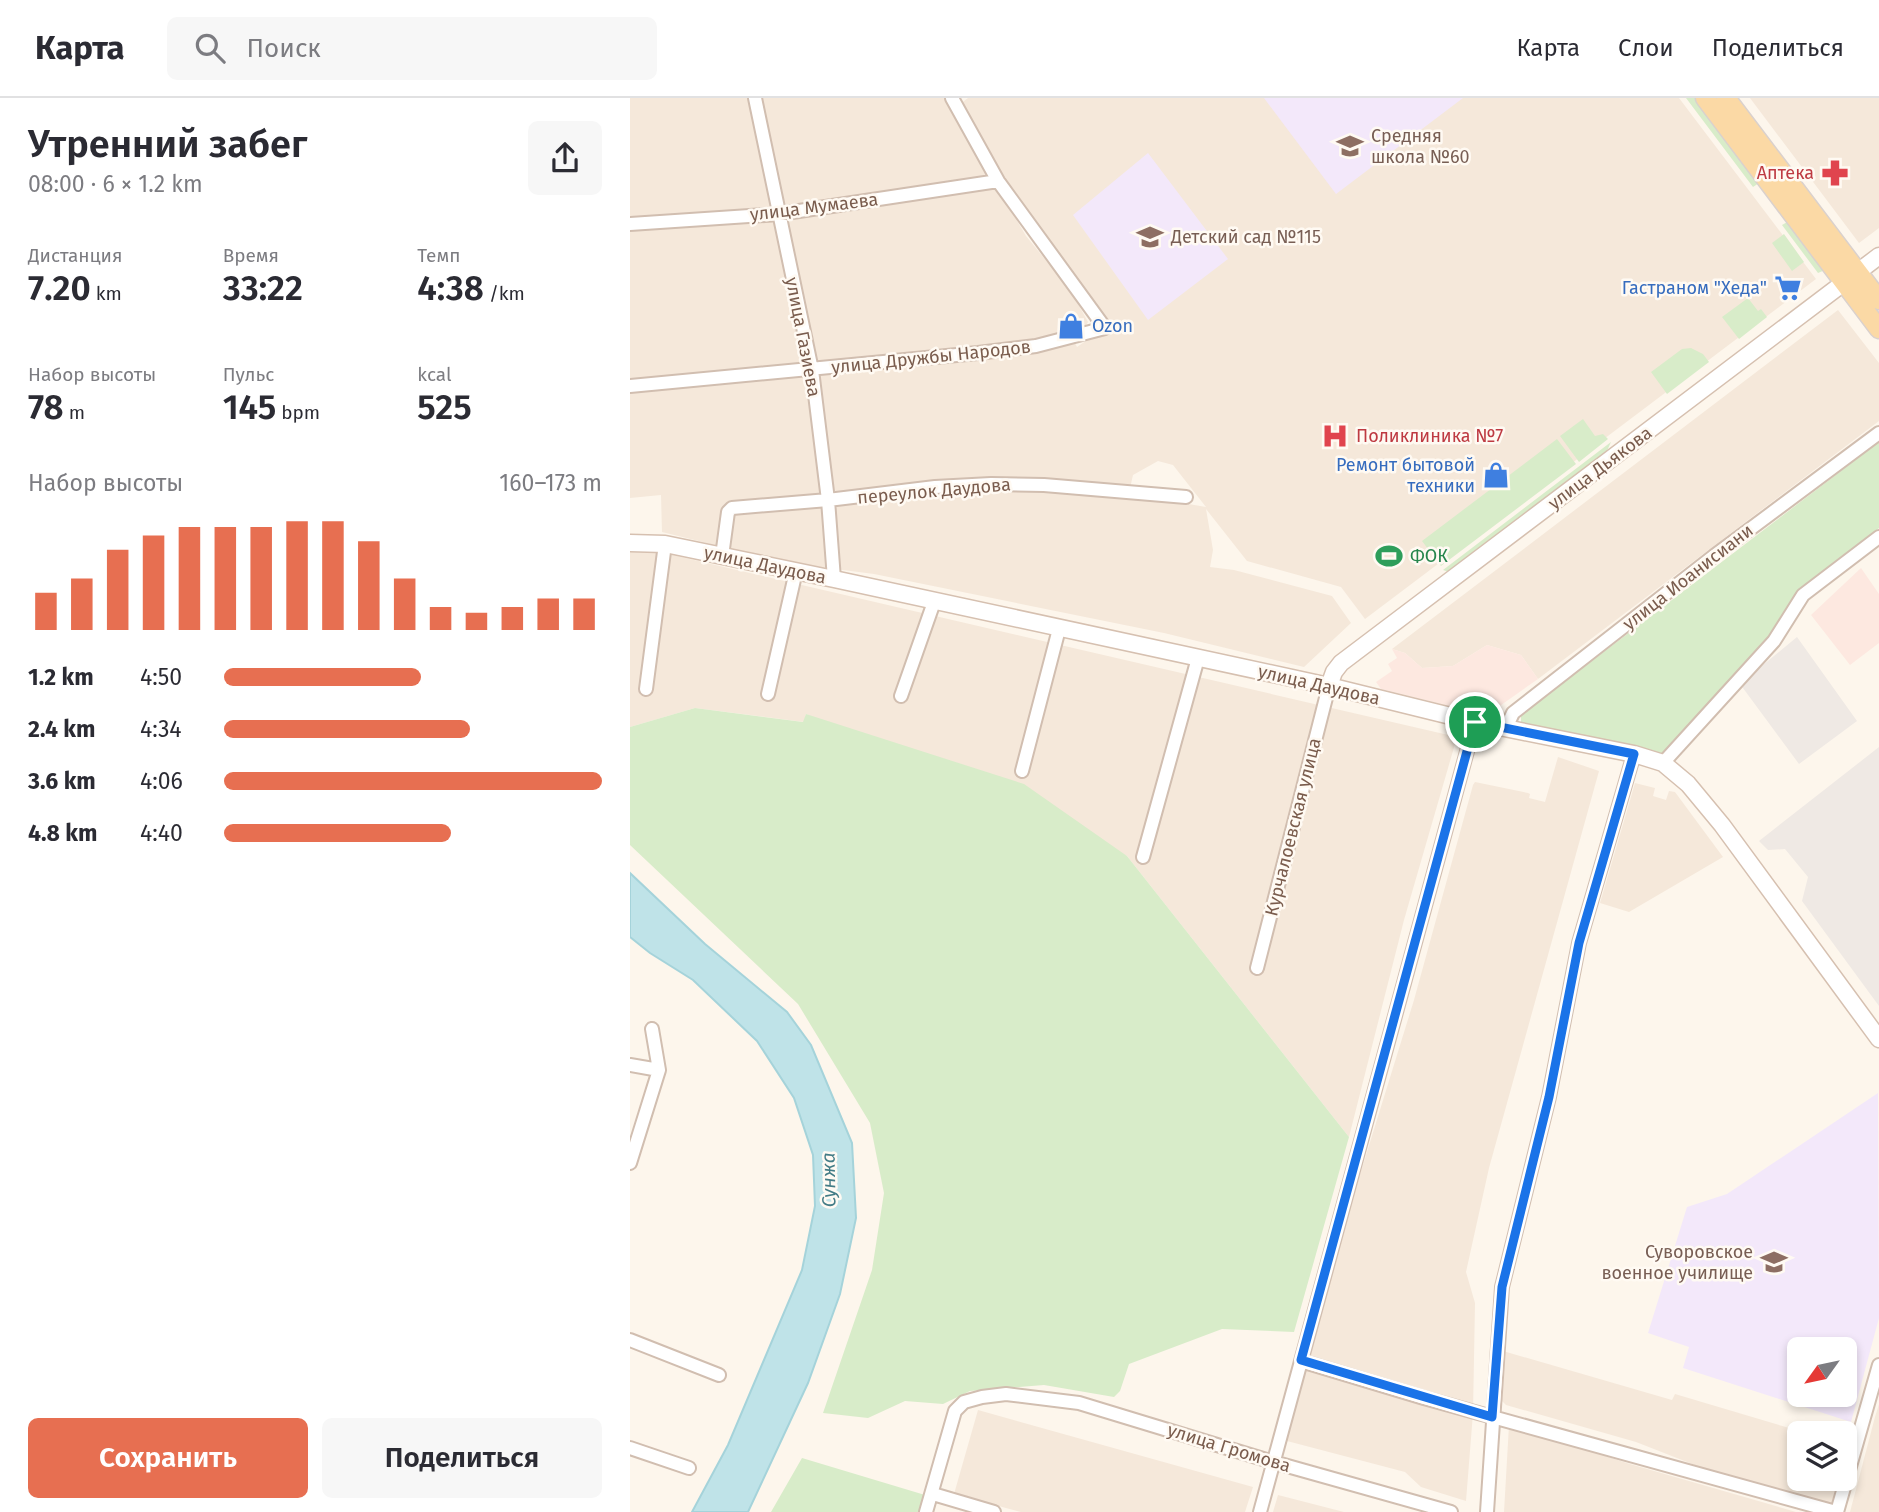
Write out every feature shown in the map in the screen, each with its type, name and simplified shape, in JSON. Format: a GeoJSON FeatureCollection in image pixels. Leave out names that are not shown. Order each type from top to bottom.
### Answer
{"type":"FeatureCollection","features":[{"type":"Feature","properties":{"kind":"main road"},"geometry":{"type":"LineString","coordinates":[[1705,98],[1851,277],[1879,300]]}},
{"type":"Feature","properties":{"kind":"main road"},"geometry":{"type":"LineString","coordinates":[[1726,98],[1851,277],[1879,328]]}},
{"type":"Feature","properties":{"kind":"street","name":"улица Газиева"},"geometry":{"type":"LineString","coordinates":[[755,98],[812,370],[828,500],[834,579]]}},
{"type":"Feature","properties":{"kind":"street"},"geometry":{"type":"LineString","coordinates":[[952,98],[998,181]]}},
{"type":"Feature","properties":{"kind":"street","name":"улица Мумаева"},"geometry":{"type":"LineString","coordinates":[[630,224],[779,214],[998,181]]}},
{"type":"Feature","properties":{"kind":"street","name":"улица Дружбы Народов"},"geometry":{"type":"LineString","coordinates":[[630,386],[1036,346],[1105,328],[998,181]]}},
{"type":"Feature","properties":{"kind":"street","name":"улица Дьякова"},"geometry":{"type":"LineString","coordinates":[[1329,686],[1341,663],[1879,256]]}},
{"type":"Feature","properties":{"kind":"street","name":"улица Иоанисиани"},"geometry":{"type":"LineString","coordinates":[[1506,728],[1513,713],[1714,556],[1879,433]]}},
{"type":"Feature","properties":{"kind":"street","name":"переулок Даудова"},"geometry":{"type":"LineString","coordinates":[[722,556],[730,509],[935,487],[991,484],[1044,485],[1186,497]]}},
{"type":"Feature","properties":{"kind":"street"},"geometry":{"type":"LineString","coordinates":[[1663,763],[1774,641],[1803,596],[1879,537]]}},
{"type":"Feature","properties":{"kind":"street","name":"улица Даудова"},"geometry":{"type":"LineString","coordinates":[[630,543],[665,544],[834,579],[1329,686],[1475,722],[1634,754],[1663,763],[1688,784],[1722,825],[1879,1039]]}},
{"type":"Feature","properties":{"kind":"street"},"geometry":{"type":"LineString","coordinates":[[646,689],[665,544]]}},
{"type":"Feature","properties":{"kind":"street"},"geometry":{"type":"LineString","coordinates":[[768,694],[796,571]]}},
{"type":"Feature","properties":{"kind":"street"},"geometry":{"type":"LineString","coordinates":[[901,696],[934,602]]}},
{"type":"Feature","properties":{"kind":"street"},"geometry":{"type":"LineString","coordinates":[[1022,771],[1059,629]]}},
{"type":"Feature","properties":{"kind":"street"},"geometry":{"type":"LineString","coordinates":[[1143,858],[1198,659]]}},
{"type":"Feature","properties":{"kind":"street","name":"Курчалоевская улица"},"geometry":{"type":"LineString","coordinates":[[1257,968],[1329,686]]}},
{"type":"Feature","properties":{"kind":"street"},"geometry":{"type":"LineString","coordinates":[[1260,1512],[1475,722]]}},
{"type":"Feature","properties":{"kind":"street"},"geometry":{"type":"LineString","coordinates":[[1487,1512],[1502,1287],[1549,1097],[1579,943],[1634,754]]}},
{"type":"Feature","properties":{"kind":"street"},"geometry":{"type":"LineString","coordinates":[[631,1158],[659,1070],[652,1029]]}},
{"type":"Feature","properties":{"kind":"street"},"geometry":{"type":"LineString","coordinates":[[630,1065],[659,1070]]}},
{"type":"Feature","properties":{"kind":"street"},"geometry":{"type":"LineString","coordinates":[[630,1340],[719,1375]]}},
{"type":"Feature","properties":{"kind":"street"},"geometry":{"type":"LineString","coordinates":[[1301,1360],[1492,1417],[1837,1512],[1879,1365]]}},
{"type":"Feature","properties":{"kind":"street","name":"улица Громова"},"geometry":{"type":"LineString","coordinates":[[926,1512],[955,1411],[964,1402],[973,1399],[1006,1394],[1079,1403],[1451,1512]]}},
{"type":"Feature","properties":{"kind":"street"},"geometry":{"type":"LineString","coordinates":[[630,1448],[688,1468]]}},
{"type":"Feature","properties":{"kind":"street"},"geometry":{"type":"LineString","coordinates":[[933,1494],[994,1512]]}},
{"type":"Feature","properties":{"kind":"shaded area"},"geometry":{"type":"Polygon","coordinates":[[[630,98],[949,98],[1026,236],[1071,291],[1088,322],[1075,343],[1077,347],[1103,329],[1021,213],[960,104],[968,98],[1679,98],[1816,279],[1365,619],[1341,587],[1247,561],[1206,509],[1213,550],[1210,567],[1234,570],[1332,596],[1351,623],[1304,667],[1164,633],[874,574],[789,563],[662,532],[661,495],[630,498],[630,98]],[[1158,461],[1133,475],[1128,497],[1148,497],[1206,507],[1173,465],[1158,461]]]}},
{"type":"Feature","properties":{"kind":"shaded area","name":"Средняя школа №60"},"geometry":{"type":"Polygon","coordinates":[[[1264,98],[1463,98],[1336,194],[1264,98]]]}},
{"type":"Feature","properties":{"kind":"shaded area"},"geometry":{"type":"Polygon","coordinates":[[[1750,98],[1879,98],[1879,228],[1859,243],[1750,98]]]}},
{"type":"Feature","properties":{"kind":"shaded area","name":"Детский сад №115"},"geometry":{"type":"Polygon","coordinates":[[[1148,153],[1228,259],[1148,320],[1073,215],[1148,153]]]}},
{"type":"Feature","properties":{"kind":"shaded area"},"geometry":{"type":"Polygon","coordinates":[[[1838,310],[1879,363],[1879,421],[1538,679],[1521,655],[1487,645],[1453,666],[1422,668],[1405,653],[1392,649],[1838,310]]]}},
{"type":"Feature","properties":{"kind":"shaded area"},"geometry":{"type":"Polygon","coordinates":[[[630,551],[655,551],[1457,737],[1404,920],[1349,1137],[1127,856],[806,714],[804,722],[695,708],[630,727],[630,551]]]}},
{"type":"Feature","properties":{"kind":"shaded area"},"geometry":{"type":"Polygon","coordinates":[[[1861,568],[1879,594],[1879,643],[1850,665],[1811,615],[1861,568]]]}},
{"type":"Feature","properties":{"kind":"shaded area"},"geometry":{"type":"Polygon","coordinates":[[[1797,637],[1857,721],[1799,764],[1740,684],[1797,637]]]}},
{"type":"Feature","properties":{"kind":"shaded area"},"geometry":{"type":"Polygon","coordinates":[[[1487,645],[1521,655],[1538,679],[1494,710],[1466,710],[1381,689],[1376,682],[1392,671],[1388,664],[1397,658],[1392,649],[1405,653],[1422,668],[1453,666],[1487,645]]]}},
{"type":"Feature","properties":{"kind":"shaded area"},"geometry":{"type":"Polygon","coordinates":[[[1879,747],[1879,1006],[1802,901],[1808,877],[1785,849],[1768,850],[1759,841],[1879,747]]]}},
{"type":"Feature","properties":{"kind":"shaded area"},"geometry":{"type":"Polygon","coordinates":[[[1558,757],[1599,771],[1489,1168],[1466,1272],[1475,1303],[1473,1413],[1466,1501],[1421,1487],[1405,1472],[1287,1441],[1341,1236],[1414,1000],[1473,785],[1475,782],[1528,793],[1529,798],[1545,802],[1558,757]]]}},
{"type":"Feature","properties":{"kind":"shaded area"},"geometry":{"type":"Polygon","coordinates":[[[1635,783],[1655,788],[1653,796],[1666,800],[1669,791],[1675,792],[1723,857],[1629,912],[1600,903],[1635,783]]]}},
{"type":"Feature","properties":{"kind":"shaded area","name":"Суворовское военное училище"},"geometry":{"type":"Polygon","coordinates":[[[1878,1093],[1879,1318],[1857,1400],[1857,1337],[1787,1337],[1787,1401],[1683,1368],[1689,1347],[1648,1333],[1687,1207],[1727,1194],[1878,1093]]]}},
{"type":"Feature","properties":{"kind":"shaded area"},"geometry":{"type":"Polygon","coordinates":[[[1503,1351],[1672,1400],[1675,1394],[1787,1427],[1787,1491],[1835,1491],[1831,1505],[1705,1469],[1636,1442],[1506,1405],[1498,1397],[1503,1351]]]}},
{"type":"Feature","properties":{"kind":"shaded area"},"geometry":{"type":"Polygon","coordinates":[[[1879,1404],[1879,1512],[1850,1512],[1857,1491],[1879,1404]]]}},
{"type":"Feature","properties":{"kind":"shaded area","name":"Суворовское военное училище"},"geometry":{"type":"Polygon","coordinates":[[[1804,1407],[1855,1407],[1851,1421],[1804,1407]]]}},
{"type":"Feature","properties":{"kind":"shaded area"},"geometry":{"type":"Polygon","coordinates":[[[978,1410],[1253,1487],[1245,1512],[1021,1512],[954,1494],[978,1410]]]}},
{"type":"Feature","properties":{"kind":"shaded area"},"geometry":{"type":"Polygon","coordinates":[[[1509,1425],[1630,1464],[1796,1512],[1504,1512],[1509,1425]]]}},
{"type":"Feature","properties":{"kind":"shaded area"},"geometry":{"type":"Polygon","coordinates":[[[1278,1495],[1344,1512],[1273,1512],[1278,1495]]]}},
{"type":"Feature","properties":{"kind":"green space"},"geometry":{"type":"Polygon","coordinates":[[[1686,98],[1695,98],[1759,183],[1753,187],[1686,98]]]}},
{"type":"Feature","properties":{"kind":"green space"},"geometry":{"type":"Polygon","coordinates":[[[1789,221],[1825,270],[1818,273],[1782,225],[1789,221]]]}},
{"type":"Feature","properties":{"kind":"green space"},"geometry":{"type":"Polygon","coordinates":[[[1784,234],[1804,262],[1792,271],[1772,243],[1784,234]]]}},
{"type":"Feature","properties":{"kind":"green space"},"geometry":{"type":"Polygon","coordinates":[[[1748,298],[1758,311],[1761,309],[1767,317],[1739,339],[1722,317],[1748,298]]]}},
{"type":"Feature","properties":{"kind":"green space"},"geometry":{"type":"Polygon","coordinates":[[[1691,348],[1703,354],[1709,362],[1667,394],[1651,372],[1682,349],[1691,348]]]}},
{"type":"Feature","properties":{"kind":"green space"},"geometry":{"type":"Polygon","coordinates":[[[1583,419],[1595,436],[1603,434],[1608,439],[1579,462],[1560,436],[1583,419]]]}},
{"type":"Feature","properties":{"kind":"green space"},"geometry":{"type":"Polygon","coordinates":[[[1557,439],[1576,464],[1441,566],[1422,541],[1557,439]]]}},
{"type":"Feature","properties":{"kind":"green space"},"geometry":{"type":"Polygon","coordinates":[[[1611,442],[1606,453],[1449,572],[1443,570],[1611,442]]]}},
{"type":"Feature","properties":{"kind":"green space"},"geometry":{"type":"Polygon","coordinates":[[[1879,442],[1879,528],[1797,592],[1770,635],[1661,755],[1521,723],[1521,715],[1879,442]]]}},
{"type":"Feature","properties":{"kind":"green space"},"geometry":{"type":"Polygon","coordinates":[[[695,708],[803,722],[806,714],[1024,784],[1127,856],[1349,1137],[1294,1332],[1222,1329],[1129,1364],[1120,1391],[1114,1397],[1044,1385],[970,1391],[943,1404],[905,1401],[868,1418],[823,1413],[872,1270],[884,1193],[870,1123],[798,1004],[630,845],[630,727],[695,708]]]}},
{"type":"Feature","properties":{"kind":"green space"},"geometry":{"type":"Polygon","coordinates":[[[802,1458],[925,1495],[919,1512],[771,1512],[802,1458]]]}},
{"type":"Feature","properties":{"kind":"water","name":"Сунжа"},"geometry":{"type":"Polygon","coordinates":[[[630,873],[705,944],[787,1012],[811,1045],[852,1143],[856,1218],[840,1294],[808,1383],[748,1512],[692,1512],[728,1445],[802,1270],[815,1206],[813,1155],[794,1098],[757,1041],[693,980],[630,937],[630,873]]]}},
{"type":"Feature","properties":{"kind":"place","name":"Средняя школа №60"},"geometry":{"type":"Point","coordinates":[1350,146]}},
{"type":"Feature","properties":{"kind":"place","name":"Аптека"},"geometry":{"type":"Point","coordinates":[1835,173]}},
{"type":"Feature","properties":{"kind":"place","name":"Детский сад №115"},"geometry":{"type":"Point","coordinates":[1150,237]}},
{"type":"Feature","properties":{"kind":"place","name":"Гастраном \"Хеда\""},"geometry":{"type":"Point","coordinates":[1788,288]}},
{"type":"Feature","properties":{"kind":"place","name":"Ozon"},"geometry":{"type":"Point","coordinates":[1071,326]}},
{"type":"Feature","properties":{"kind":"place","name":"Поликлиника №7"},"geometry":{"type":"Point","coordinates":[1335,436]}},
{"type":"Feature","properties":{"kind":"place","name":"Ремонт бытовой техники"},"geometry":{"type":"Point","coordinates":[1496,475]}},
{"type":"Feature","properties":{"kind":"place","name":"ФОК"},"geometry":{"type":"Point","coordinates":[1389,556]}},
{"type":"Feature","properties":{"kind":"place","name":"Суворовское военное училище"},"geometry":{"type":"Point","coordinates":[1774,1262]}},
{"type":"Feature","properties":{"kind":"route"},"geometry":{"type":"LineString","coordinates":[[1475,722],[1634,754],[1579,943],[1549,1097],[1502,1287],[1492,1417],[1301,1360],[1475,722]]}}]}
